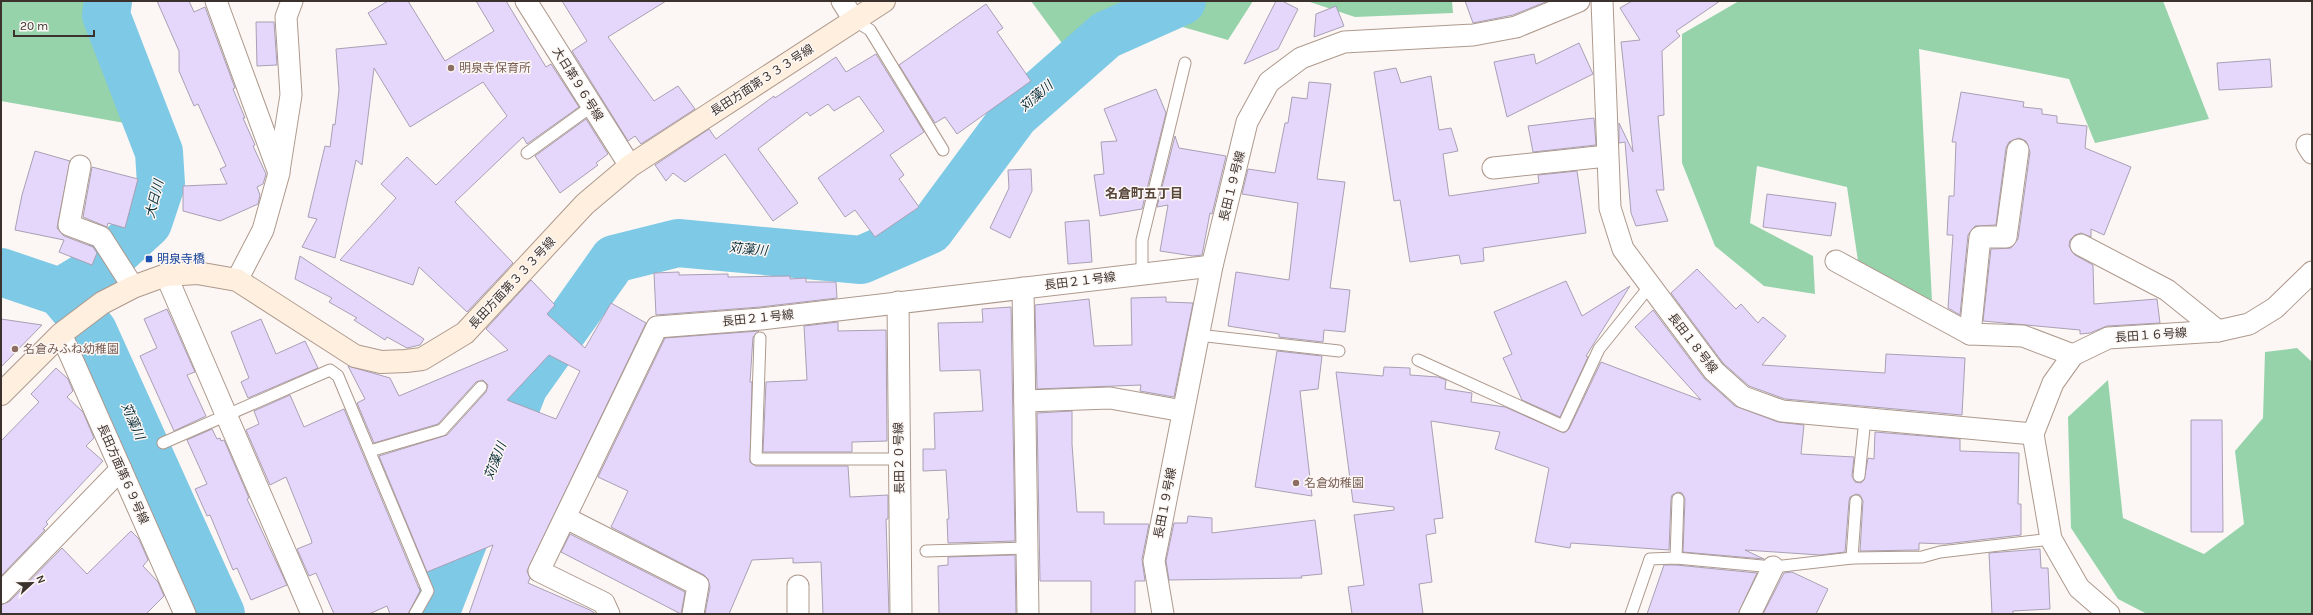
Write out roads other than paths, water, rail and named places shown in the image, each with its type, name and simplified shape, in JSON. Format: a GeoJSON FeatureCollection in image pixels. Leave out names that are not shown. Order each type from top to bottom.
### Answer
{"type":"FeatureCollection","features":[{"type":"Feature","properties":{"kind":"street"},"geometry":{"type":"LineString","coordinates":[[216,1],[279,173]]}},
{"type":"Feature","properties":{"kind":"street"},"geometry":{"type":"LineString","coordinates":[[236,280],[263,230],[279,173],[291,95],[286,17],[292,1]]}},
{"type":"Feature","properties":{"kind":"street","name":"大日第９６号線"},"geometry":{"type":"LineString","coordinates":[[526,1],[630,166]]}},
{"type":"Feature","properties":{"kind":"street"},"geometry":{"type":"LineString","coordinates":[[842,1],[854,20]]}},
{"type":"Feature","properties":{"kind":"street","name":"長田方面第３３３号線"},"geometry":{"type":"LineString","coordinates":[[1,394],[61,334],[102,303],[133,287],[166,275],[196,273],[236,280],[355,356],[381,362],[422,359],[465,334],[585,204],[630,166],[884,1]]}},
{"type":"Feature","properties":{"kind":"street","name":"長田１９号線"},"geometry":{"type":"LineString","coordinates":[[1163,614],[1154,561],[1183,410],[1212,266],[1247,122],[1269,82],[1300,58],[1344,42],[1473,35],[1516,27],[1579,1]]}},
{"type":"Feature","properties":{"kind":"street","name":"長田１８号線"},"geometry":{"type":"LineString","coordinates":[[1602,1],[1610,208],[1623,249],[1649,286],[1714,371],[1743,397],[1782,411],[2033,434]]}},
{"type":"Feature","properties":{"kind":"street"},"geometry":{"type":"LineString","coordinates":[[1970,334],[1980,237],[2006,237],[2018,150]]}},
{"type":"Feature","properties":{"kind":"street"},"geometry":{"type":"LineString","coordinates":[[1493,168],[1607,156]]}},
{"type":"Feature","properties":{"kind":"street"},"geometry":{"type":"LineString","coordinates":[[80,166],[69,225],[101,237],[133,287]]}},
{"type":"Feature","properties":{"kind":"street"},"geometry":{"type":"LineString","coordinates":[[2081,245],[2167,290],[2218,331]]}},
{"type":"Feature","properties":{"kind":"street"},"geometry":{"type":"LineString","coordinates":[[1836,261],[1970,334],[2023,336],[2073,355]]}},
{"type":"Feature","properties":{"kind":"street","name":"長田２１号線"},"geometry":{"type":"LineString","coordinates":[[609,614],[604,603],[539,571],[566,518],[657,327],[761,319],[1212,266]]}},
{"type":"Feature","properties":{"kind":"street","name":"長田１６号線"},"geometry":{"type":"LineString","coordinates":[[2033,434],[2053,383],[2073,355],[2108,338],[2218,331],[2249,324],[2275,308],[2312,272]]}},
{"type":"Feature","properties":{"kind":"street"},"geometry":{"type":"LineString","coordinates":[[166,275],[312,614]]}},
{"type":"Feature","properties":{"kind":"street"},"geometry":{"type":"LineString","coordinates":[[1023,288],[1028,614]]}},
{"type":"Feature","properties":{"kind":"street","name":"長田２０号線"},"geometry":{"type":"LineString","coordinates":[[898,302],[901,614]]}},
{"type":"Feature","properties":{"kind":"street","name":"長田方面第６９号線"},"geometry":{"type":"LineString","coordinates":[[61,334],[185,614]]}},
{"type":"Feature","properties":{"kind":"street"},"geometry":{"type":"LineString","coordinates":[[1025,400],[1110,398],[1183,410]]}},
{"type":"Feature","properties":{"kind":"street"},"geometry":{"type":"LineString","coordinates":[[2033,434],[2051,539],[2079,588],[2109,614]]}},
{"type":"Feature","properties":{"kind":"street"},"geometry":{"type":"LineString","coordinates":[[1,593],[121,469]]}},
{"type":"Feature","properties":{"kind":"street"},"geometry":{"type":"LineString","coordinates":[[566,518],[698,585],[693,614]]}},
{"type":"Feature","properties":{"kind":"street"},"geometry":{"type":"LineString","coordinates":[[1750,614],[1773,567]]}},
{"type":"Feature","properties":{"kind":"street"},"geometry":{"type":"LineString","coordinates":[[798,586],[798,614]]}},
{"type":"Feature","properties":{"kind":"lane"},"geometry":{"type":"LineString","coordinates":[[854,20],[870,30],[943,150]]}},
{"type":"Feature","properties":{"kind":"lane"},"geometry":{"type":"LineString","coordinates":[[1142,274],[1142,240],[1186,63]]}},
{"type":"Feature","properties":{"kind":"lane"},"geometry":{"type":"LineString","coordinates":[[527,153],[592,106]]}},
{"type":"Feature","properties":{"kind":"lane"},"geometry":{"type":"LineString","coordinates":[[1418,360],[1563,426],[1599,349],[1649,286]]}},
{"type":"Feature","properties":{"kind":"lane"},"geometry":{"type":"LineString","coordinates":[[1198,335],[1339,351]]}},
{"type":"Feature","properties":{"kind":"lane"},"geometry":{"type":"LineString","coordinates":[[760,338],[756,459],[899,459]]}},
{"type":"Feature","properties":{"kind":"lane"},"geometry":{"type":"LineString","coordinates":[[163,443],[226,414],[330,370],[338,376],[428,591],[415,614]]}},
{"type":"Feature","properties":{"kind":"lane"},"geometry":{"type":"LineString","coordinates":[[370,451],[442,430],[481,387]]}},
{"type":"Feature","properties":{"kind":"lane"},"geometry":{"type":"LineString","coordinates":[[1859,476],[1865,419]]}},
{"type":"Feature","properties":{"kind":"lane"},"geometry":{"type":"LineString","coordinates":[[1676,558],[1678,500]]}},
{"type":"Feature","properties":{"kind":"lane"},"geometry":{"type":"LineString","coordinates":[[1852,558],[1856,500]]}},
{"type":"Feature","properties":{"kind":"lane"},"geometry":{"type":"LineString","coordinates":[[1631,614],[1650,559],[1676,558],[1773,567],[1852,558],[1922,557],[1940,552],[2051,539]]}},
{"type":"Feature","properties":{"kind":"lane"},"geometry":{"type":"LineString","coordinates":[[926,551],[1027,548]]}},
{"type":"Feature","properties":{"kind":"waterway","name":"大日川"},"geometry":{"type":"LineString","coordinates":[[60,292],[98,269],[148,223],[161,184],[159,152],[106,15],[108,1]]}},
{"type":"Feature","properties":{"kind":"waterway","name":"苅藻川"},"geometry":{"type":"LineString","coordinates":[[435,614],[524,386],[614,259],[678,243],[861,260],[930,230],[1015,115],[1106,35],[1182,1]]}},
{"type":"Feature","properties":{"kind":"waterway","name":"苅藻川"},"geometry":{"type":"LineString","coordinates":[[1,272],[60,292],[93,331],[221,614]]}},
{"type":"Feature","properties":{"kind":"place","name":"明泉寺保育所"},"geometry":{"type":"Point","coordinates":[451,68]}},
{"type":"Feature","properties":{"kind":"place","name":"明泉寺橋"},"geometry":{"type":"Point","coordinates":[149,259]}},
{"type":"Feature","properties":{"kind":"place","name":"名倉みふね幼稚園"},"geometry":{"type":"Point","coordinates":[15,349]}},
{"type":"Feature","properties":{"kind":"place","name":"名倉幼稚園"},"geometry":{"type":"Point","coordinates":[1296,483]}},
{"type":"Feature","properties":{"kind":"district","name":"名倉町五丁目"},"geometry":{"type":"Point","coordinates":[1144,193]}}]}
